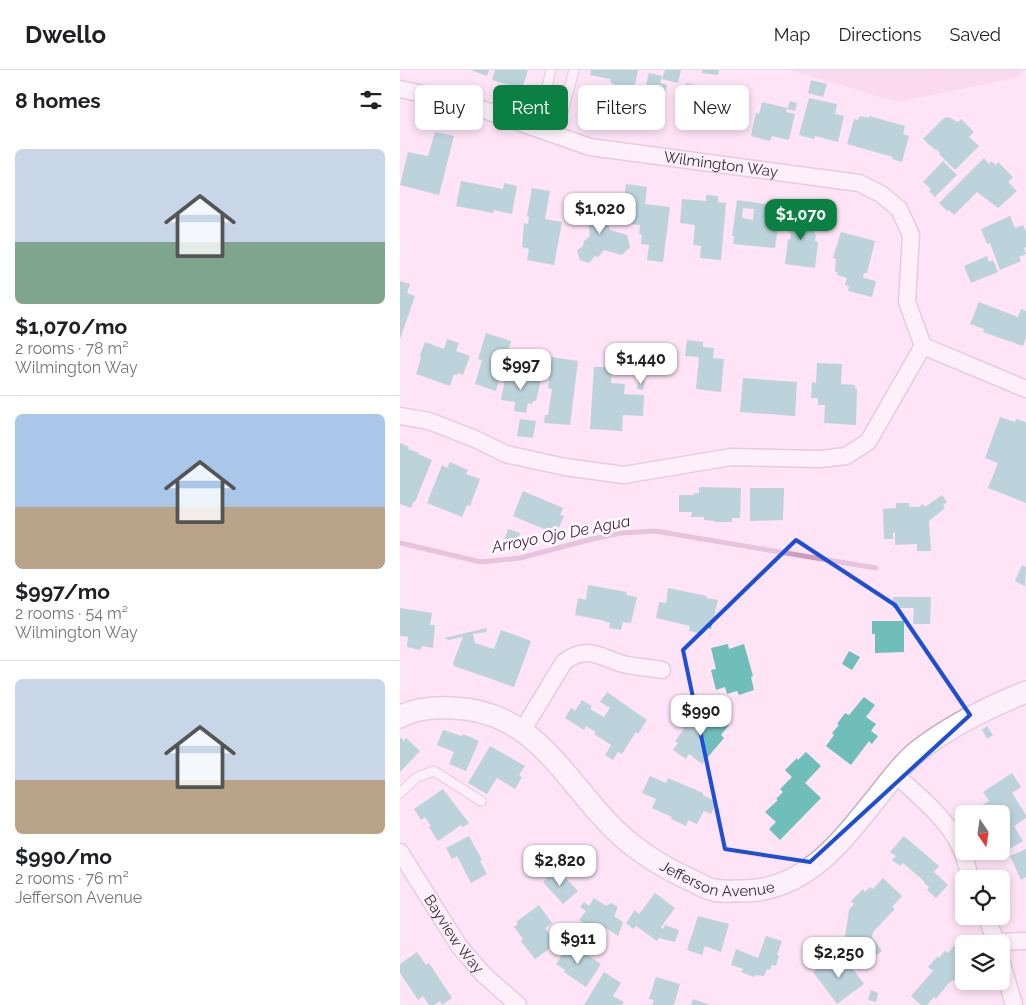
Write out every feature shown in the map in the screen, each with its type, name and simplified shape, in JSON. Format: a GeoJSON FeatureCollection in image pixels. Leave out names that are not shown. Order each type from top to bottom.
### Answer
{"type":"FeatureCollection","features":[{"type":"Feature","properties":{"kind":"street","name":"Wilmington Way"},"geometry":{"type":"LineString","coordinates":[[400,89],[461,102],[493,114]]}},
{"type":"Feature","properties":{"kind":"street","name":"Wilmington Way"},"geometry":{"type":"LineString","coordinates":[[537,130],[590,147],[859,183],[881,194],[899,209],[911,235],[907,302],[924,346]]}},
{"type":"Feature","properties":{"kind":"street"},"geometry":{"type":"LineString","coordinates":[[400,416],[429,421],[473,438],[506,454],[565,467],[624,475],[731,457],[822,459],[846,456],[868,442],[924,346],[1026,389]]}},
{"type":"Feature","properties":{"kind":"street"},"geometry":{"type":"LineString","coordinates":[[522,731],[564,662],[571,657],[582,653],[600,654],[626,665],[662,670]]}},
{"type":"Feature","properties":{"kind":"street","name":"Jefferson Avenue"},"geometry":{"type":"LineString","coordinates":[[400,717],[423,709],[466,708],[498,716],[522,731],[546,750],[613,828],[640,851],[668,870],[714,891],[758,891],[790,881],[826,856],[847,835],[895,774],[917,752],[954,727],[1026,692]]}},
{"type":"Feature","properties":{"kind":"street"},"geometry":{"type":"LineString","coordinates":[[895,774],[950,829],[960,846],[968,870]]}},
{"type":"Feature","properties":{"kind":"street","name":"Bayview Way"},"geometry":{"type":"LineString","coordinates":[[400,852],[459,946],[483,974],[518,1005]]}},
{"type":"Feature","properties":{"kind":"street"},"geometry":{"type":"LineString","coordinates":[[1010,942],[1026,941]]}},
{"type":"Feature","properties":{"kind":"street"},"geometry":{"type":"LineString","coordinates":[[1010,990],[1014,1005]]}},
{"type":"Feature","properties":{"kind":"lane"},"geometry":{"type":"LineString","coordinates":[[547,85],[550,70]]}},
{"type":"Feature","properties":{"kind":"lane"},"geometry":{"type":"LineString","coordinates":[[557,135],[574,70]]}},
{"type":"Feature","properties":{"kind":"lane"},"geometry":{"type":"LineString","coordinates":[[400,793],[417,777],[434,770],[481,800]]}},
{"type":"Feature","properties":{"kind":"highlighted area"},"geometry":{"type":"Polygon","coordinates":[[[796,540],[895,605],[970,715],[810,862],[725,849],[683,650],[796,540]]]}},
{"type":"Feature","properties":{"kind":"shaded area"},"geometry":{"type":"Polygon","coordinates":[[[790,70],[1022,70],[1019,77],[897,102],[790,70]]]}},
{"type":"Feature","properties":{"kind":"building"},"geometry":{"type":"Polygon","coordinates":[[[471,70],[489,70],[487,76],[471,70]]]}},
{"type":"Feature","properties":{"kind":"building"},"geometry":{"type":"Polygon","coordinates":[[[495,70],[528,70],[523,85],[509,85],[492,80],[495,70]]]}},
{"type":"Feature","properties":{"kind":"building"},"geometry":{"type":"Polygon","coordinates":[[[591,70],[638,70],[635,85],[615,85],[611,83],[610,79],[590,75],[591,70]]]}},
{"type":"Feature","properties":{"kind":"building"},"geometry":{"type":"Polygon","coordinates":[[[665,70],[681,70],[678,83],[662,79],[665,70]]]}},
{"type":"Feature","properties":{"kind":"building"},"geometry":{"type":"Polygon","coordinates":[[[702,70],[719,70],[718,75],[702,73],[702,70]]]}},
{"type":"Feature","properties":{"kind":"building"},"geometry":{"type":"Polygon","coordinates":[[[649,73],[662,76],[660,83],[667,85],[665,92],[665,85],[646,85],[649,73]]]}},
{"type":"Feature","properties":{"kind":"building"},"geometry":{"type":"Polygon","coordinates":[[[811,80],[827,84],[823,97],[808,93],[811,80]]]}},
{"type":"Feature","properties":{"kind":"building"},"geometry":{"type":"Polygon","coordinates":[[[809,98],[837,104],[835,114],[844,116],[838,142],[815,136],[814,139],[799,135],[809,98]]]}},
{"type":"Feature","properties":{"kind":"building"},"geometry":{"type":"Polygon","coordinates":[[[790,101],[797,103],[795,111],[787,109],[790,101]]]}},
{"type":"Feature","properties":{"kind":"building"},"geometry":{"type":"Polygon","coordinates":[[[762,102],[787,108],[786,112],[795,114],[789,140],[772,136],[770,141],[751,136],[756,113],[759,114],[762,102]]]}},
{"type":"Feature","properties":{"kind":"building"},"geometry":{"type":"Polygon","coordinates":[[[860,116],[869,118],[869,116],[905,126],[903,134],[909,136],[902,162],[892,159],[893,157],[847,144],[854,119],[858,120],[860,116]]]}},
{"type":"Feature","properties":{"kind":"building"},"geometry":{"type":"Polygon","coordinates":[[[948,117],[958,122],[961,119],[974,132],[969,137],[979,146],[955,170],[936,149],[923,139],[944,118],[948,117]]]}},
{"type":"Feature","properties":{"kind":"building"},"geometry":{"type":"Polygon","coordinates":[[[435,132],[454,136],[439,195],[400,185],[408,152],[428,156],[435,132]]]}},
{"type":"Feature","properties":{"kind":"building"},"geometry":{"type":"Polygon","coordinates":[[[984,158],[989,164],[991,161],[996,165],[998,162],[1013,177],[1008,182],[1017,191],[998,208],[977,192],[954,215],[949,210],[947,211],[939,203],[984,158]]]}},
{"type":"Feature","properties":{"kind":"building"},"geometry":{"type":"Polygon","coordinates":[[[943,161],[957,175],[935,197],[929,191],[931,189],[923,182],[943,161]]]}},
{"type":"Feature","properties":{"kind":"building"},"geometry":{"type":"Polygon","coordinates":[[[461,181],[503,189],[504,183],[517,186],[512,214],[494,210],[493,213],[456,206],[461,181]]]}},
{"type":"Feature","properties":{"kind":"building"},"geometry":{"type":"Polygon","coordinates":[[[626,184],[647,187],[645,204],[670,207],[663,262],[647,260],[649,245],[641,244],[640,225],[631,224],[633,211],[622,210],[626,184]]]}},
{"type":"Feature","properties":{"kind":"building"},"geometry":{"type":"Polygon","coordinates":[[[532,188],[550,191],[545,219],[562,222],[554,265],[527,260],[529,249],[522,247],[524,223],[528,224],[529,217],[527,216],[532,188]]]}},
{"type":"Feature","properties":{"kind":"building"},"geometry":{"type":"Polygon","coordinates":[[[706,195],[718,196],[718,202],[726,203],[721,260],[700,258],[701,246],[693,245],[695,225],[680,223],[682,199],[706,201],[706,195]]]}},
{"type":"Feature","properties":{"kind":"building"},"geometry":{"type":"Polygon","coordinates":[[[591,199],[604,201],[601,217],[606,220],[610,230],[627,235],[630,247],[622,255],[604,250],[589,263],[580,260],[577,250],[581,248],[584,244],[583,242],[590,236],[588,221],[581,218],[582,208],[590,209],[591,199]]]}},
{"type":"Feature","properties":{"kind":"building"},"geometry":{"type":"Polygon","coordinates":[[[737,200],[781,206],[775,248],[733,244],[734,236],[732,236],[737,200]],[[743,208],[742,218],[753,220],[754,209],[743,208]]]}},
{"type":"Feature","properties":{"kind":"building"},"geometry":{"type":"Polygon","coordinates":[[[793,208],[809,210],[806,229],[815,231],[815,241],[818,242],[815,268],[785,264],[788,239],[790,240],[791,233],[789,233],[793,208]]]}},
{"type":"Feature","properties":{"kind":"building"},"geometry":{"type":"Polygon","coordinates":[[[1010,216],[1015,228],[1023,225],[1026,232],[1026,247],[1024,248],[1026,254],[1019,257],[1021,261],[1000,270],[990,243],[987,244],[981,229],[1010,216]]]}},
{"type":"Feature","properties":{"kind":"building"},"geometry":{"type":"Polygon","coordinates":[[[841,232],[875,241],[867,273],[864,273],[863,276],[864,278],[876,281],[872,297],[848,291],[849,286],[845,285],[847,278],[837,275],[838,272],[835,272],[836,259],[833,258],[841,232]]]}},
{"type":"Feature","properties":{"kind":"building"},"geometry":{"type":"Polygon","coordinates":[[[987,256],[989,262],[993,260],[998,272],[971,283],[964,266],[987,256]]]}},
{"type":"Feature","properties":{"kind":"building"},"geometry":{"type":"Polygon","coordinates":[[[400,281],[410,284],[407,293],[415,296],[400,339],[400,281]]]}},
{"type":"Feature","properties":{"kind":"building"},"geometry":{"type":"Polygon","coordinates":[[[979,302],[1018,317],[1021,309],[1026,311],[1026,337],[1023,346],[983,332],[984,329],[970,324],[979,302]]]}},
{"type":"Feature","properties":{"kind":"building"},"geometry":{"type":"Polygon","coordinates":[[[486,333],[511,341],[496,391],[475,384],[482,360],[478,359],[486,333]]]}},
{"type":"Feature","properties":{"kind":"building"},"geometry":{"type":"Polygon","coordinates":[[[447,339],[459,343],[456,351],[470,356],[463,375],[454,374],[450,386],[416,374],[425,342],[444,349],[447,339]]]}},
{"type":"Feature","properties":{"kind":"building"},"geometry":{"type":"Polygon","coordinates":[[[687,340],[703,342],[703,347],[714,348],[713,358],[724,359],[721,392],[696,389],[699,357],[685,356],[687,340]]]}},
{"type":"Feature","properties":{"kind":"building"},"geometry":{"type":"Polygon","coordinates":[[[552,357],[578,361],[570,425],[544,423],[545,415],[548,415],[552,389],[548,388],[552,357]]]}},
{"type":"Feature","properties":{"kind":"building"},"geometry":{"type":"Polygon","coordinates":[[[817,363],[842,364],[841,384],[855,385],[857,389],[856,425],[824,423],[825,405],[818,405],[818,398],[811,398],[812,382],[816,383],[817,363]]]}},
{"type":"Feature","properties":{"kind":"building"},"geometry":{"type":"Polygon","coordinates":[[[594,367],[612,367],[611,383],[625,384],[624,394],[644,395],[643,416],[623,415],[622,431],[590,429],[594,367]]]}},
{"type":"Feature","properties":{"kind":"building"},"geometry":{"type":"Polygon","coordinates":[[[530,373],[542,375],[536,401],[533,401],[532,404],[528,403],[526,413],[514,411],[515,402],[501,400],[506,374],[529,379],[530,373]]]}},
{"type":"Feature","properties":{"kind":"building"},"geometry":{"type":"Polygon","coordinates":[[[743,378],[797,382],[795,416],[740,412],[743,378]]]}},
{"type":"Feature","properties":{"kind":"building"},"geometry":{"type":"Polygon","coordinates":[[[639,380],[645,381],[643,390],[637,389],[639,380]]]}},
{"type":"Feature","properties":{"kind":"building"},"geometry":{"type":"Polygon","coordinates":[[[1000,417],[1015,422],[1016,419],[1026,422],[1026,503],[988,488],[998,463],[985,458],[1000,417]]]}},
{"type":"Feature","properties":{"kind":"building"},"geometry":{"type":"Polygon","coordinates":[[[520,419],[536,421],[533,438],[517,436],[520,419]]]}},
{"type":"Feature","properties":{"kind":"building"},"geometry":{"type":"Polygon","coordinates":[[[400,443],[409,447],[408,449],[432,460],[411,508],[400,504],[400,443]]]}},
{"type":"Feature","properties":{"kind":"building"},"geometry":{"type":"Polygon","coordinates":[[[450,462],[468,470],[466,474],[480,479],[470,506],[467,505],[462,517],[427,503],[442,465],[447,468],[450,462]]]}},
{"type":"Feature","properties":{"kind":"building"},"geometry":{"type":"Polygon","coordinates":[[[699,487],[741,488],[740,518],[732,518],[732,522],[715,522],[704,520],[704,517],[691,517],[692,512],[679,512],[679,495],[699,493],[699,487]]]}},
{"type":"Feature","properties":{"kind":"building"},"geometry":{"type":"Polygon","coordinates":[[[750,488],[784,488],[783,520],[750,521],[750,488]]]}},
{"type":"Feature","properties":{"kind":"building"},"geometry":{"type":"Polygon","coordinates":[[[523,491],[563,508],[560,515],[564,516],[556,534],[513,516],[523,491]]]}},
{"type":"Feature","properties":{"kind":"building"},"geometry":{"type":"Polygon","coordinates":[[[942,495],[947,502],[943,505],[945,508],[929,521],[931,551],[917,551],[917,544],[895,545],[895,532],[893,533],[893,539],[884,539],[883,509],[896,508],[896,503],[909,503],[909,507],[919,507],[923,504],[925,507],[942,495]]]}},
{"type":"Feature","properties":{"kind":"building"},"geometry":{"type":"Polygon","coordinates":[[[508,529],[520,533],[517,543],[505,539],[508,529]]]}},
{"type":"Feature","properties":{"kind":"building"},"geometry":{"type":"Polygon","coordinates":[[[1022,565],[1026,567],[1025,586],[1015,581],[1022,565]]]}},
{"type":"Feature","properties":{"kind":"building"},"geometry":{"type":"Polygon","coordinates":[[[588,585],[627,592],[626,595],[637,597],[631,623],[623,622],[621,630],[609,628],[610,623],[601,620],[575,615],[578,598],[586,600],[588,585]]]}},
{"type":"Feature","properties":{"kind":"building"},"geometry":{"type":"Polygon","coordinates":[[[668,588],[718,600],[711,629],[704,627],[703,634],[689,631],[690,626],[656,618],[659,602],[666,603],[668,588]]]}},
{"type":"Feature","properties":{"kind":"building"},"geometry":{"type":"Polygon","coordinates":[[[893,597],[931,597],[930,624],[913,624],[914,608],[893,608],[893,597]]]}},
{"type":"Feature","properties":{"kind":"building"},"geometry":{"type":"Polygon","coordinates":[[[400,608],[432,613],[430,625],[435,625],[433,648],[422,646],[420,650],[407,647],[408,637],[400,636],[400,608]]]}},
{"type":"Feature","properties":{"kind":"building"},"geometry":{"type":"Polygon","coordinates":[[[872,621],[904,621],[904,652],[875,653],[875,634],[872,634],[872,621]]]}},
{"type":"Feature","properties":{"kind":"building"},"geometry":{"type":"Polygon","coordinates":[[[487,628],[486,632],[473,634],[475,643],[494,649],[501,630],[531,641],[514,687],[454,666],[453,663],[463,637],[449,640],[444,638],[487,628]]]}},
{"type":"Feature","properties":{"kind":"building"},"geometry":{"type":"Polygon","coordinates":[[[728,644],[729,649],[744,644],[753,676],[751,677],[754,690],[739,695],[737,691],[727,694],[725,687],[716,690],[711,670],[716,669],[711,648],[728,644]]]}},
{"type":"Feature","properties":{"kind":"building"},"geometry":{"type":"Polygon","coordinates":[[[849,651],[860,657],[852,670],[842,664],[849,651]]]}},
{"type":"Feature","properties":{"kind":"building"},"geometry":{"type":"Polygon","coordinates":[[[607,692],[647,720],[638,734],[636,732],[622,754],[618,752],[613,760],[605,755],[611,745],[594,734],[596,732],[586,726],[584,730],[565,718],[571,708],[575,711],[582,700],[592,706],[590,709],[604,717],[610,708],[600,702],[607,692]]]}},
{"type":"Feature","properties":{"kind":"building"},"geometry":{"type":"Polygon","coordinates":[[[864,697],[875,705],[866,717],[876,724],[871,731],[878,736],[872,744],[869,741],[851,765],[826,746],[845,713],[849,715],[864,697]]]}},
{"type":"Feature","properties":{"kind":"building"},"geometry":{"type":"Polygon","coordinates":[[[706,711],[713,717],[715,714],[729,725],[721,735],[724,738],[702,764],[689,754],[686,759],[673,750],[678,743],[675,741],[684,729],[682,728],[687,721],[693,726],[695,724],[685,717],[689,713],[699,720],[706,711]]]}},
{"type":"Feature","properties":{"kind":"building"},"geometry":{"type":"Polygon","coordinates":[[[987,726],[993,735],[987,739],[982,730],[987,726]]]}},
{"type":"Feature","properties":{"kind":"building"},"geometry":{"type":"Polygon","coordinates":[[[443,730],[462,736],[463,734],[479,741],[466,771],[449,764],[454,752],[437,745],[443,730]]]}},
{"type":"Feature","properties":{"kind":"building"},"geometry":{"type":"Polygon","coordinates":[[[400,737],[404,741],[406,738],[420,751],[400,772],[400,737]]]}},
{"type":"Feature","properties":{"kind":"building"},"geometry":{"type":"Polygon","coordinates":[[[490,746],[525,766],[519,775],[522,777],[515,789],[497,778],[487,794],[468,783],[490,746]]]}},
{"type":"Feature","properties":{"kind":"building"},"geometry":{"type":"Polygon","coordinates":[[[806,752],[821,766],[805,783],[821,798],[780,840],[769,829],[776,822],[765,812],[778,800],[776,799],[783,792],[780,789],[792,777],[785,770],[806,752]]]}},
{"type":"Feature","properties":{"kind":"building"},"geometry":{"type":"Polygon","coordinates":[[[1012,773],[1021,787],[1012,793],[1026,815],[1026,818],[1014,826],[1023,841],[1010,849],[1010,805],[982,805],[989,801],[983,792],[1012,773]]]}},
{"type":"Feature","properties":{"kind":"building"},"geometry":{"type":"Polygon","coordinates":[[[650,776],[666,783],[668,778],[703,793],[703,795],[717,802],[711,814],[704,811],[697,824],[688,820],[686,826],[652,808],[656,799],[642,793],[650,776]]]}},
{"type":"Feature","properties":{"kind":"building"},"geometry":{"type":"Polygon","coordinates":[[[443,789],[469,823],[463,827],[461,825],[438,841],[425,817],[421,820],[414,809],[443,789]]]}},
{"type":"Feature","properties":{"kind":"building"},"geometry":{"type":"Polygon","coordinates":[[[469,836],[487,874],[471,883],[457,856],[452,859],[446,848],[469,836]]]}},
{"type":"Feature","properties":{"kind":"building"},"geometry":{"type":"Polygon","coordinates":[[[904,836],[939,866],[934,872],[948,885],[936,898],[927,890],[929,887],[925,882],[903,863],[900,866],[892,860],[896,856],[890,852],[904,836]]]}},
{"type":"Feature","properties":{"kind":"building"},"geometry":{"type":"Polygon","coordinates":[[[1026,849],[1026,877],[1021,880],[1010,856],[1026,849]]]}},
{"type":"Feature","properties":{"kind":"building"},"geometry":{"type":"Polygon","coordinates":[[[557,869],[578,891],[563,904],[543,882],[557,869]]]}},
{"type":"Feature","properties":{"kind":"building"},"geometry":{"type":"Polygon","coordinates":[[[883,878],[902,896],[892,907],[895,909],[873,932],[872,937],[882,951],[860,966],[844,944],[849,910],[854,904],[851,901],[863,889],[865,892],[870,887],[873,889],[883,878]]]}},
{"type":"Feature","properties":{"kind":"building"},"geometry":{"type":"Polygon","coordinates":[[[655,893],[675,908],[661,927],[663,929],[665,925],[679,930],[675,942],[659,938],[657,941],[636,926],[633,929],[626,923],[635,910],[639,914],[655,893]]]}},
{"type":"Feature","properties":{"kind":"building"},"geometry":{"type":"Polygon","coordinates":[[[594,898],[606,906],[611,903],[618,907],[614,916],[623,922],[618,936],[606,928],[601,935],[579,920],[586,911],[580,907],[584,902],[589,906],[594,898]]]}},
{"type":"Feature","properties":{"kind":"building"},"geometry":{"type":"Polygon","coordinates":[[[539,905],[552,923],[545,928],[556,944],[535,959],[521,941],[523,939],[514,927],[518,924],[516,922],[539,905]]]}},
{"type":"Feature","properties":{"kind":"building"},"geometry":{"type":"Polygon","coordinates":[[[698,916],[729,924],[721,952],[705,946],[702,955],[687,950],[698,916]]]}},
{"type":"Feature","properties":{"kind":"building"},"geometry":{"type":"Polygon","coordinates":[[[766,936],[782,941],[777,955],[779,956],[776,966],[772,965],[770,970],[767,969],[764,976],[755,975],[754,977],[741,972],[743,969],[731,965],[736,949],[758,958],[766,936]]]}},
{"type":"Feature","properties":{"kind":"building"},"geometry":{"type":"Polygon","coordinates":[[[570,943],[601,964],[586,987],[556,964],[570,943]]]}},
{"type":"Feature","properties":{"kind":"building"},"geometry":{"type":"Polygon","coordinates":[[[955,947],[955,981],[953,980],[948,984],[936,999],[934,997],[927,1005],[921,1005],[911,996],[933,971],[928,967],[945,951],[948,953],[955,947]]]}},
{"type":"Feature","properties":{"kind":"building"},"geometry":{"type":"Polygon","coordinates":[[[417,952],[426,965],[429,963],[452,998],[442,1005],[440,1001],[434,1005],[429,1005],[423,996],[418,1000],[400,973],[400,964],[417,952]]]}},
{"type":"Feature","properties":{"kind":"building"},"geometry":{"type":"Polygon","coordinates":[[[842,954],[864,984],[837,1004],[813,972],[842,954]]]}},
{"type":"Feature","properties":{"kind":"building"},"geometry":{"type":"Polygon","coordinates":[[[604,972],[621,983],[613,996],[624,1002],[622,1005],[584,1005],[604,972]]]}},
{"type":"Feature","properties":{"kind":"building"},"geometry":{"type":"Polygon","coordinates":[[[656,977],[680,984],[674,1005],[652,1005],[654,1000],[649,999],[656,977]]]}},
{"type":"Feature","properties":{"kind":"building"},"geometry":{"type":"Polygon","coordinates":[[[871,990],[878,993],[876,1002],[868,1000],[871,990]]]}},
{"type":"Feature","properties":{"kind":"building"},"geometry":{"type":"Polygon","coordinates":[[[693,999],[710,1005],[691,1005],[693,999]]]}},
{"type":"Feature","properties":{"kind":"waterway","name":"Arroyo Ojo De Agua"},"geometry":{"type":"LineString","coordinates":[[400,543],[481,562],[520,558],[622,533],[655,531],[876,568]]}}]}
